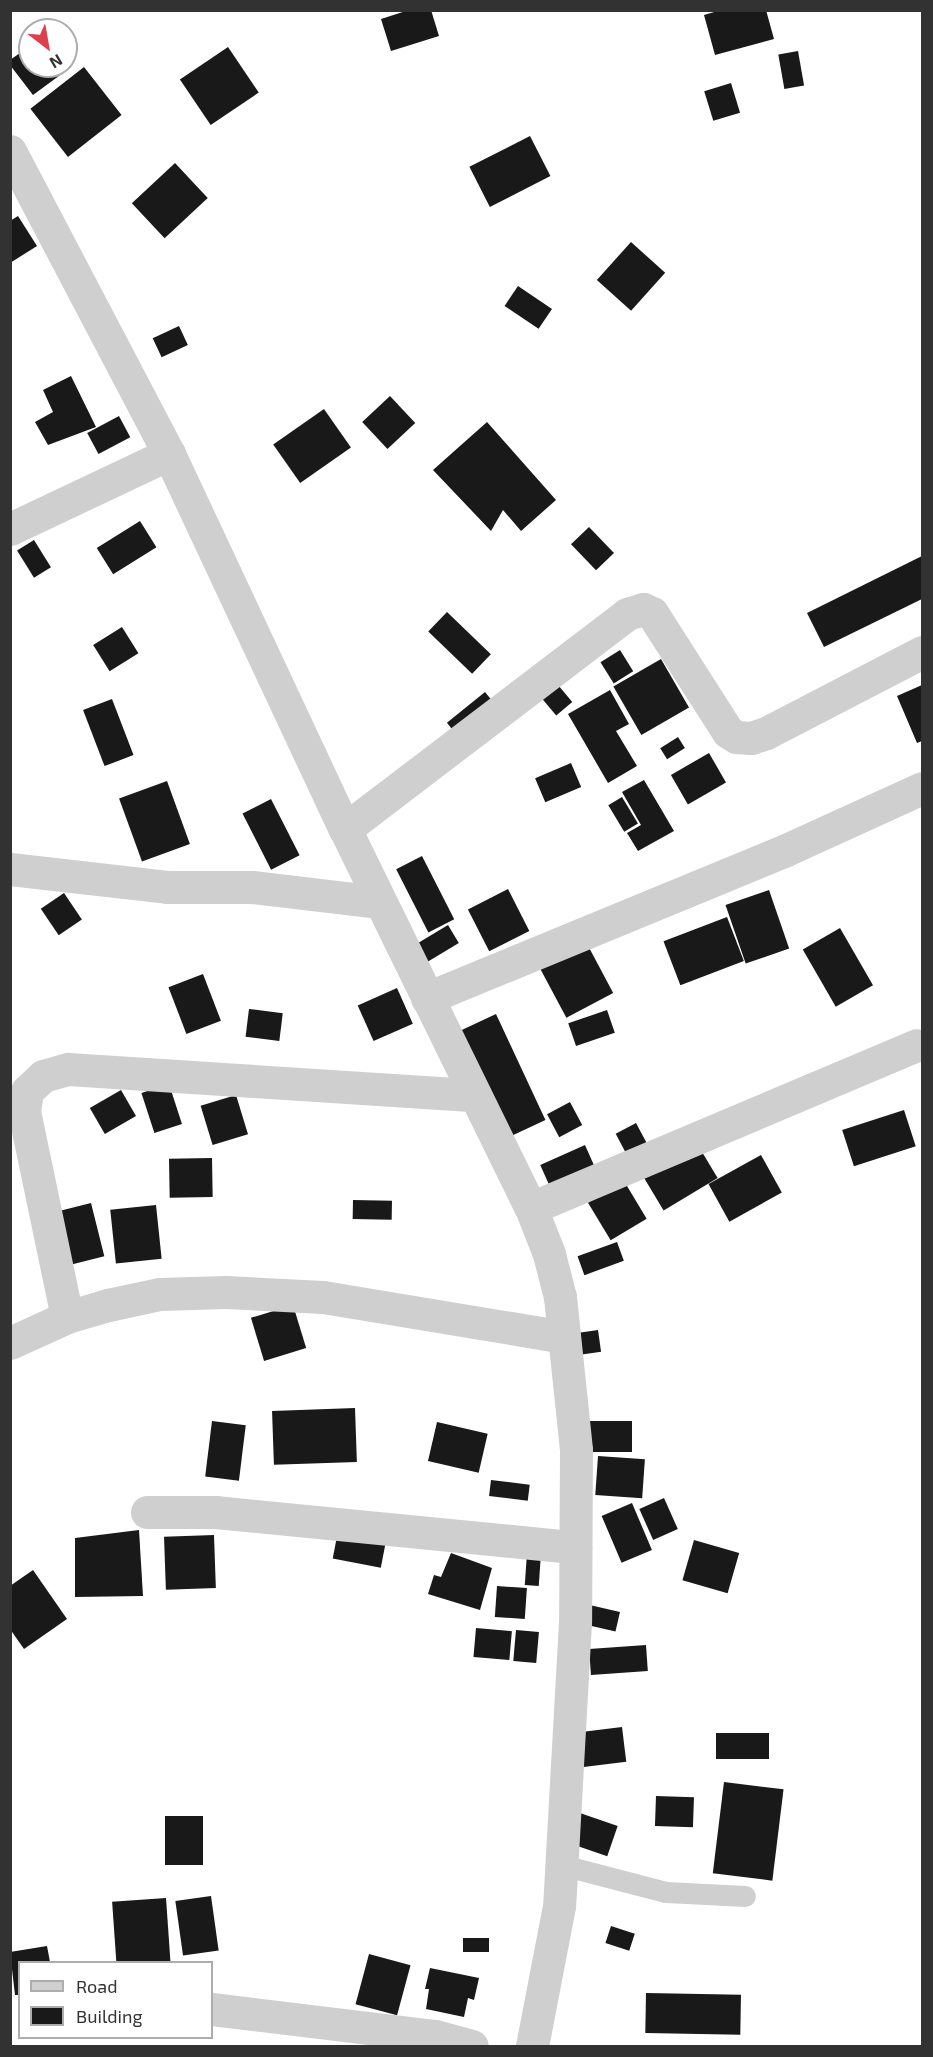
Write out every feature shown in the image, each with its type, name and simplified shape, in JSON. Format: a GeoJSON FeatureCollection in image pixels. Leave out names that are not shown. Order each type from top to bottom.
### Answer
{"type":"FeatureCollection","features":[{"type":"Feature","properties":{"kind":"street"},"geometry":{"type":"LineString","coordinates":[[10,151],[169,454],[380,902],[531,1208],[552,1265],[560,1297],[576,1450],[575,1622],[559,1906],[532,2046]]}},
{"type":"Feature","properties":{"kind":"street"},"geometry":{"type":"LineString","coordinates":[[10,529],[169,454]]}},
{"type":"Feature","properties":{"kind":"street"},"geometry":{"type":"LineString","coordinates":[[345,829],[627,614],[643,609],[652,613],[728,732],[736,737],[751,738],[766,733],[922,652]]}},
{"type":"Feature","properties":{"kind":"street"},"geometry":{"type":"LineString","coordinates":[[427,998],[786,850],[922,788]]}},
{"type":"Feature","properties":{"kind":"street"},"geometry":{"type":"LineString","coordinates":[[10,869],[167,887],[252,887],[380,902]]}},
{"type":"Feature","properties":{"kind":"street"},"geometry":{"type":"LineString","coordinates":[[531,1208],[915,1045]]}},
{"type":"Feature","properties":{"kind":"street"},"geometry":{"type":"LineString","coordinates":[[67,1317],[24,1112],[27,1091],[43,1076],[68,1069],[474,1095]]}},
{"type":"Feature","properties":{"kind":"street"},"geometry":{"type":"LineString","coordinates":[[10,1343],[67,1317],[159,1294],[226,1292],[323,1297],[564,1337]]}},
{"type":"Feature","properties":{"kind":"street"},"geometry":{"type":"LineString","coordinates":[[147,1512],[215,1512],[575,1547]]}},
{"type":"Feature","properties":{"kind":"street"},"geometry":{"type":"LineString","coordinates":[[213,2009],[435,2036],[472,2046]]}},
{"type":"Feature","properties":{"kind":"lane"},"geometry":{"type":"LineString","coordinates":[[562,1865],[666,1892],[745,1896]]}},
{"type":"Feature","properties":{"kind":"building"},"geometry":{"type":"Polygon","coordinates":[[[409,10],[431,10],[439,36],[391,51],[381,19],[409,10]]]}},
{"type":"Feature","properties":{"kind":"building"},"geometry":{"type":"Polygon","coordinates":[[[721,10],[766,10],[774,39],[715,55],[704,15],[721,10]]]}},
{"type":"Feature","properties":{"kind":"building"},"geometry":{"type":"Polygon","coordinates":[[[228,47],[259,93],[211,125],[180,79],[228,47]]]}},
{"type":"Feature","properties":{"kind":"building"},"geometry":{"type":"Polygon","coordinates":[[[798,51],[804,85],[784,89],[778,54],[798,51]]]}},
{"type":"Feature","properties":{"kind":"building"},"geometry":{"type":"Polygon","coordinates":[[[18,54],[18,75],[10,65],[10,60],[18,54]]]}},
{"type":"Feature","properties":{"kind":"building"},"geometry":{"type":"Polygon","coordinates":[[[84,67],[122,115],[68,157],[30,109],[70,78],[78,78],[78,72],[84,67]]]}},
{"type":"Feature","properties":{"kind":"building"},"geometry":{"type":"Polygon","coordinates":[[[20,78],[56,78],[33,95],[20,78]]]}},
{"type":"Feature","properties":{"kind":"building"},"geometry":{"type":"Polygon","coordinates":[[[731,83],[740,113],[713,121],[704,91],[731,83]]]}},
{"type":"Feature","properties":{"kind":"building"},"geometry":{"type":"Polygon","coordinates":[[[530,136],[550,176],[490,207],[469,167],[530,136]]]}},
{"type":"Feature","properties":{"kind":"building"},"geometry":{"type":"Polygon","coordinates":[[[175,163],[208,198],[165,238],[132,203],[175,163]]]}},
{"type":"Feature","properties":{"kind":"building"},"geometry":{"type":"Polygon","coordinates":[[[18,216],[37,246],[10,263],[10,221],[18,216]]]}},
{"type":"Feature","properties":{"kind":"building"},"geometry":{"type":"Polygon","coordinates":[[[631,242],[665,273],[631,311],[597,280],[631,242]]]}},
{"type":"Feature","properties":{"kind":"building"},"geometry":{"type":"Polygon","coordinates":[[[518,286],[552,309],[539,329],[505,306],[518,286]]]}},
{"type":"Feature","properties":{"kind":"building"},"geometry":{"type":"Polygon","coordinates":[[[179,326],[188,345],[162,357],[153,338],[179,326]]]}},
{"type":"Feature","properties":{"kind":"building"},"geometry":{"type":"Polygon","coordinates":[[[71,376],[96,427],[48,445],[35,422],[53,412],[43,390],[71,376]]]}},
{"type":"Feature","properties":{"kind":"building"},"geometry":{"type":"Polygon","coordinates":[[[390,396],[415,423],[387,449],[362,422],[390,396]]]}},
{"type":"Feature","properties":{"kind":"building"},"geometry":{"type":"Polygon","coordinates":[[[324,409],[351,448],[300,483],[273,445],[324,409]]]}},
{"type":"Feature","properties":{"kind":"building"},"geometry":{"type":"Polygon","coordinates":[[[119,416],[130,437],[98,454],[87,433],[119,416]]]}},
{"type":"Feature","properties":{"kind":"building"},"geometry":{"type":"Polygon","coordinates":[[[487,422],[556,500],[521,531],[503,510],[491,531],[433,470],[487,422]]]}},
{"type":"Feature","properties":{"kind":"building"},"geometry":{"type":"Polygon","coordinates":[[[140,521],[156,547],[113,574],[97,548],[140,521]]]}},
{"type":"Feature","properties":{"kind":"building"},"geometry":{"type":"Polygon","coordinates":[[[589,527],[614,553],[596,570],[571,544],[589,527]]]}},
{"type":"Feature","properties":{"kind":"building"},"geometry":{"type":"Polygon","coordinates":[[[34,540],[51,567],[34,578],[17,551],[34,540]]]}},
{"type":"Feature","properties":{"kind":"building"},"geometry":{"type":"Polygon","coordinates":[[[922,556],[922,599],[824,647],[807,613],[922,556]]]}},
{"type":"Feature","properties":{"kind":"building"},"geometry":{"type":"Polygon","coordinates":[[[447,612],[491,654],[472,674],[428,631],[447,612]]]}},
{"type":"Feature","properties":{"kind":"building"},"geometry":{"type":"Polygon","coordinates":[[[122,627],[138,653],[110,671],[93,645],[122,627]]]}},
{"type":"Feature","properties":{"kind":"building"},"geometry":{"type":"Polygon","coordinates":[[[620,650],[633,671],[614,683],[600,662],[620,650]]]}},
{"type":"Feature","properties":{"kind":"building"},"geometry":{"type":"Polygon","coordinates":[[[661,659],[689,707],[641,735],[613,686],[661,659]]]}},
{"type":"Feature","properties":{"kind":"building"},"geometry":{"type":"Polygon","coordinates":[[[553,679],[572,702],[556,715],[537,692],[553,679]]]}},
{"type":"Feature","properties":{"kind":"building"},"geometry":{"type":"Polygon","coordinates":[[[922,685],[922,741],[917,743],[897,696],[922,685]]]}},
{"type":"Feature","properties":{"kind":"building"},"geometry":{"type":"Polygon","coordinates":[[[610,690],[629,724],[616,731],[637,766],[608,783],[568,714],[610,690]]]}},
{"type":"Feature","properties":{"kind":"building"},"geometry":{"type":"Polygon","coordinates":[[[485,692],[498,708],[460,739],[447,723],[485,692]]]}},
{"type":"Feature","properties":{"kind":"building"},"geometry":{"type":"Polygon","coordinates":[[[112,699],[134,755],[105,766],[83,710],[112,699]]]}},
{"type":"Feature","properties":{"kind":"building"},"geometry":{"type":"Polygon","coordinates":[[[678,737],[685,748],[667,759],[660,748],[678,737]]]}},
{"type":"Feature","properties":{"kind":"building"},"geometry":{"type":"Polygon","coordinates":[[[709,753],[726,782],[688,804],[671,775],[709,753]]]}},
{"type":"Feature","properties":{"kind":"building"},"geometry":{"type":"Polygon","coordinates":[[[571,763],[581,787],[545,802],[535,778],[571,763]]]}},
{"type":"Feature","properties":{"kind":"building"},"geometry":{"type":"Polygon","coordinates":[[[644,780],[674,831],[638,851],[627,833],[641,825],[622,792],[644,780]]]}},
{"type":"Feature","properties":{"kind":"building"},"geometry":{"type":"Polygon","coordinates":[[[167,781],[190,844],[142,861],[119,798],[167,781]]]}},
{"type":"Feature","properties":{"kind":"building"},"geometry":{"type":"Polygon","coordinates":[[[622,797],[638,824],[624,832],[608,805],[622,797]]]}},
{"type":"Feature","properties":{"kind":"building"},"geometry":{"type":"Polygon","coordinates":[[[271,799],[300,855],[271,870],[242,814],[271,799]]]}},
{"type":"Feature","properties":{"kind":"building"},"geometry":{"type":"Polygon","coordinates":[[[422,856],[454,919],[428,932],[396,869],[422,856]]]}},
{"type":"Feature","properties":{"kind":"building"},"geometry":{"type":"Polygon","coordinates":[[[508,889],[529,931],[489,951],[468,909],[508,889]]]}},
{"type":"Feature","properties":{"kind":"building"},"geometry":{"type":"Polygon","coordinates":[[[769,890],[789,949],[746,964],[726,905],[769,890]]]}},
{"type":"Feature","properties":{"kind":"building"},"geometry":{"type":"Polygon","coordinates":[[[64,893],[82,920],[59,935],[41,909],[64,893]]]}},
{"type":"Feature","properties":{"kind":"building"},"geometry":{"type":"Polygon","coordinates":[[[727,917],[744,961],[680,985],[664,941],[727,917]]]}},
{"type":"Feature","properties":{"kind":"building"},"geometry":{"type":"Polygon","coordinates":[[[448,925],[459,943],[419,967],[408,949],[448,925]]]}},
{"type":"Feature","properties":{"kind":"building"},"geometry":{"type":"Polygon","coordinates":[[[840,928],[873,985],[836,1007],[803,950],[840,928]]]}},
{"type":"Feature","properties":{"kind":"building"},"geometry":{"type":"Polygon","coordinates":[[[585,940],[613,993],[566,1018],[538,965],[585,940]]]}},
{"type":"Feature","properties":{"kind":"building"},"geometry":{"type":"Polygon","coordinates":[[[203,974],[221,1021],[186,1034],[168,987],[203,974]]]}},
{"type":"Feature","properties":{"kind":"building"},"geometry":{"type":"Polygon","coordinates":[[[397,988],[413,1024],[374,1041],[358,1005],[397,988]]]}},
{"type":"Feature","properties":{"kind":"building"},"geometry":{"type":"Polygon","coordinates":[[[249,1009],[283,1013],[279,1041],[246,1037],[249,1009]]]}},
{"type":"Feature","properties":{"kind":"building"},"geometry":{"type":"Polygon","coordinates":[[[607,1010],[615,1033],[576,1046],[568,1023],[607,1010]]]}},
{"type":"Feature","properties":{"kind":"building"},"geometry":{"type":"Polygon","coordinates":[[[496,1014],[545,1120],[504,1139],[454,1033],[496,1014]]]}},
{"type":"Feature","properties":{"kind":"building"},"geometry":{"type":"Polygon","coordinates":[[[169,1084],[182,1124],[154,1133],[141,1093],[169,1084]]]}},
{"type":"Feature","properties":{"kind":"building"},"geometry":{"type":"Polygon","coordinates":[[[121,1090],[136,1116],[105,1134],[90,1108],[121,1090]]]}},
{"type":"Feature","properties":{"kind":"building"},"geometry":{"type":"Polygon","coordinates":[[[236,1095],[248,1134],[213,1145],[201,1106],[236,1095]]]}},
{"type":"Feature","properties":{"kind":"building"},"geometry":{"type":"Polygon","coordinates":[[[570,1102],[582,1125],[559,1137],[547,1114],[570,1102]]]}},
{"type":"Feature","properties":{"kind":"building"},"geometry":{"type":"Polygon","coordinates":[[[904,1110],[916,1146],[854,1166],[842,1130],[904,1110]]]}},
{"type":"Feature","properties":{"kind":"building"},"geometry":{"type":"Polygon","coordinates":[[[636,1123],[649,1147],[628,1158],[616,1134],[636,1123]]]}},
{"type":"Feature","properties":{"kind":"building"},"geometry":{"type":"Polygon","coordinates":[[[696,1142],[718,1178],[664,1210],[642,1174],[696,1142]]]}},
{"type":"Feature","properties":{"kind":"building"},"geometry":{"type":"Polygon","coordinates":[[[585,1145],[596,1170],[551,1190],[540,1165],[585,1145]]]}},
{"type":"Feature","properties":{"kind":"building"},"geometry":{"type":"Polygon","coordinates":[[[761,1155],[782,1193],[729,1222],[709,1184],[761,1155]]]}},
{"type":"Feature","properties":{"kind":"building"},"geometry":{"type":"Polygon","coordinates":[[[212,1158],[213,1197],[170,1198],[169,1159],[212,1158]]]}},
{"type":"Feature","properties":{"kind":"building"},"geometry":{"type":"Polygon","coordinates":[[[624,1181],[647,1219],[611,1240],[588,1203],[624,1181]]]}},
{"type":"Feature","properties":{"kind":"building"},"geometry":{"type":"Polygon","coordinates":[[[353,1200],[392,1201],[392,1220],[353,1219],[353,1200]]]}},
{"type":"Feature","properties":{"kind":"building"},"geometry":{"type":"Polygon","coordinates":[[[91,1203],[104,1256],[62,1267],[48,1214],[91,1203]]]}},
{"type":"Feature","properties":{"kind":"building"},"geometry":{"type":"Polygon","coordinates":[[[156,1205],[162,1259],[116,1264],[110,1210],[156,1205]]]}},
{"type":"Feature","properties":{"kind":"building"},"geometry":{"type":"Polygon","coordinates":[[[617,1242],[624,1261],[584,1275],[578,1256],[617,1242]]]}},
{"type":"Feature","properties":{"kind":"building"},"geometry":{"type":"Polygon","coordinates":[[[293,1305],[306,1348],[264,1361],[251,1318],[293,1305]]]}},
{"type":"Feature","properties":{"kind":"building"},"geometry":{"type":"Polygon","coordinates":[[[598,1330],[601,1352],[580,1355],[577,1333],[598,1330]]]}},
{"type":"Feature","properties":{"kind":"building"},"geometry":{"type":"Polygon","coordinates":[[[355,1408],[357,1462],[274,1465],[272,1411],[355,1408]]]}},
{"type":"Feature","properties":{"kind":"building"},"geometry":{"type":"Polygon","coordinates":[[[212,1421],[246,1425],[239,1481],[205,1477],[212,1421]]]}},
{"type":"Feature","properties":{"kind":"building"},"geometry":{"type":"Polygon","coordinates":[[[584,1421],[632,1421],[632,1452],[584,1452],[584,1421]]]}},
{"type":"Feature","properties":{"kind":"building"},"geometry":{"type":"Polygon","coordinates":[[[437,1422],[488,1434],[479,1473],[428,1461],[437,1422]]]}},
{"type":"Feature","properties":{"kind":"building"},"geometry":{"type":"Polygon","coordinates":[[[598,1456],[645,1459],[642,1498],[595,1495],[598,1456]]]}},
{"type":"Feature","properties":{"kind":"building"},"geometry":{"type":"Polygon","coordinates":[[[491,1480],[530,1485],[528,1501],[489,1496],[491,1480]]]}},
{"type":"Feature","properties":{"kind":"building"},"geometry":{"type":"Polygon","coordinates":[[[664,1498],[678,1529],[653,1540],[639,1509],[664,1498]]]}},
{"type":"Feature","properties":{"kind":"building"},"geometry":{"type":"Polygon","coordinates":[[[632,1503],[652,1550],[622,1563],[602,1516],[632,1503]]]}},
{"type":"Feature","properties":{"kind":"building"},"geometry":{"type":"Polygon","coordinates":[[[339,1526],[387,1535],[381,1568],[333,1558],[339,1526]]]}},
{"type":"Feature","properties":{"kind":"building"},"geometry":{"type":"Polygon","coordinates":[[[139,1530],[143,1596],[75,1597],[75,1538],[139,1530]]]}},
{"type":"Feature","properties":{"kind":"building"},"geometry":{"type":"Polygon","coordinates":[[[214,1535],[216,1588],[166,1590],[164,1537],[214,1535]]]}},
{"type":"Feature","properties":{"kind":"building"},"geometry":{"type":"Polygon","coordinates":[[[694,1540],[739,1553],[728,1593],[682,1580],[694,1540]]]}},
{"type":"Feature","properties":{"kind":"building"},"geometry":{"type":"Polygon","coordinates":[[[451,1553],[492,1568],[480,1610],[428,1594],[434,1575],[441,1577],[451,1553]]]}},
{"type":"Feature","properties":{"kind":"building"},"geometry":{"type":"Polygon","coordinates":[[[527,1553],[541,1554],[539,1586],[525,1585],[527,1553]]]}},
{"type":"Feature","properties":{"kind":"building"},"geometry":{"type":"Polygon","coordinates":[[[33,1570],[67,1619],[24,1649],[10,1629],[10,1586],[33,1570]]]}},
{"type":"Feature","properties":{"kind":"building"},"geometry":{"type":"Polygon","coordinates":[[[497,1586],[527,1588],[525,1619],[495,1617],[497,1586]]]}},
{"type":"Feature","properties":{"kind":"building"},"geometry":{"type":"Polygon","coordinates":[[[581,1603],[620,1612],[615,1631],[577,1622],[581,1603]]]}},
{"type":"Feature","properties":{"kind":"building"},"geometry":{"type":"Polygon","coordinates":[[[476,1628],[512,1631],[509,1660],[473,1657],[476,1628]]]}},
{"type":"Feature","properties":{"kind":"building"},"geometry":{"type":"Polygon","coordinates":[[[516,1630],[539,1632],[536,1663],[513,1661],[516,1630]]]}},
{"type":"Feature","properties":{"kind":"building"},"geometry":{"type":"Polygon","coordinates":[[[646,1645],[648,1671],[591,1675],[589,1649],[646,1645]]]}},
{"type":"Feature","properties":{"kind":"building"},"geometry":{"type":"Polygon","coordinates":[[[622,1727],[626,1762],[578,1768],[573,1733],[622,1727]]]}},
{"type":"Feature","properties":{"kind":"building"},"geometry":{"type":"Polygon","coordinates":[[[716,1733],[769,1733],[769,1759],[716,1759],[716,1733]]]}},
{"type":"Feature","properties":{"kind":"building"},"geometry":{"type":"Polygon","coordinates":[[[724,1782],[784,1789],[772,1881],[713,1873],[724,1782]]]}},
{"type":"Feature","properties":{"kind":"building"},"geometry":{"type":"Polygon","coordinates":[[[656,1796],[694,1797],[693,1827],[655,1826],[656,1796]]]}},
{"type":"Feature","properties":{"kind":"building"},"geometry":{"type":"Polygon","coordinates":[[[577,1812],[618,1826],[607,1856],[567,1842],[577,1812]]]}},
{"type":"Feature","properties":{"kind":"building"},"geometry":{"type":"Polygon","coordinates":[[[165,1816],[203,1816],[203,1865],[165,1865],[165,1816]]]}},
{"type":"Feature","properties":{"kind":"building"},"geometry":{"type":"Polygon","coordinates":[[[211,1896],[219,1950],[183,1955],[175,1901],[211,1896]]]}},
{"type":"Feature","properties":{"kind":"building"},"geometry":{"type":"Polygon","coordinates":[[[166,1898],[170,1961],[116,1961],[112,1902],[166,1898]]]}},
{"type":"Feature","properties":{"kind":"building"},"geometry":{"type":"Polygon","coordinates":[[[611,1926],[635,1934],[629,1951],[605,1943],[611,1926]]]}},
{"type":"Feature","properties":{"kind":"building"},"geometry":{"type":"Polygon","coordinates":[[[463,1938],[489,1938],[489,1952],[463,1952],[463,1938]]]}},
{"type":"Feature","properties":{"kind":"building"},"geometry":{"type":"Polygon","coordinates":[[[47,1946],[50,1961],[18,1961],[18,1995],[15,1995],[10,1952],[47,1946]]]}},
{"type":"Feature","properties":{"kind":"building"},"geometry":{"type":"Polygon","coordinates":[[[369,1954],[411,1965],[397,2015],[356,2004],[369,1954]]]}},
{"type":"Feature","properties":{"kind":"building"},"geometry":{"type":"Polygon","coordinates":[[[430,1968],[479,1978],[474,2000],[468,1998],[464,2017],[426,2009],[429,1989],[425,1989],[430,1968]]]}},
{"type":"Feature","properties":{"kind":"building"},"geometry":{"type":"Polygon","coordinates":[[[646,1993],[741,1995],[740,2035],[645,2033],[646,1993]]]}}]}
